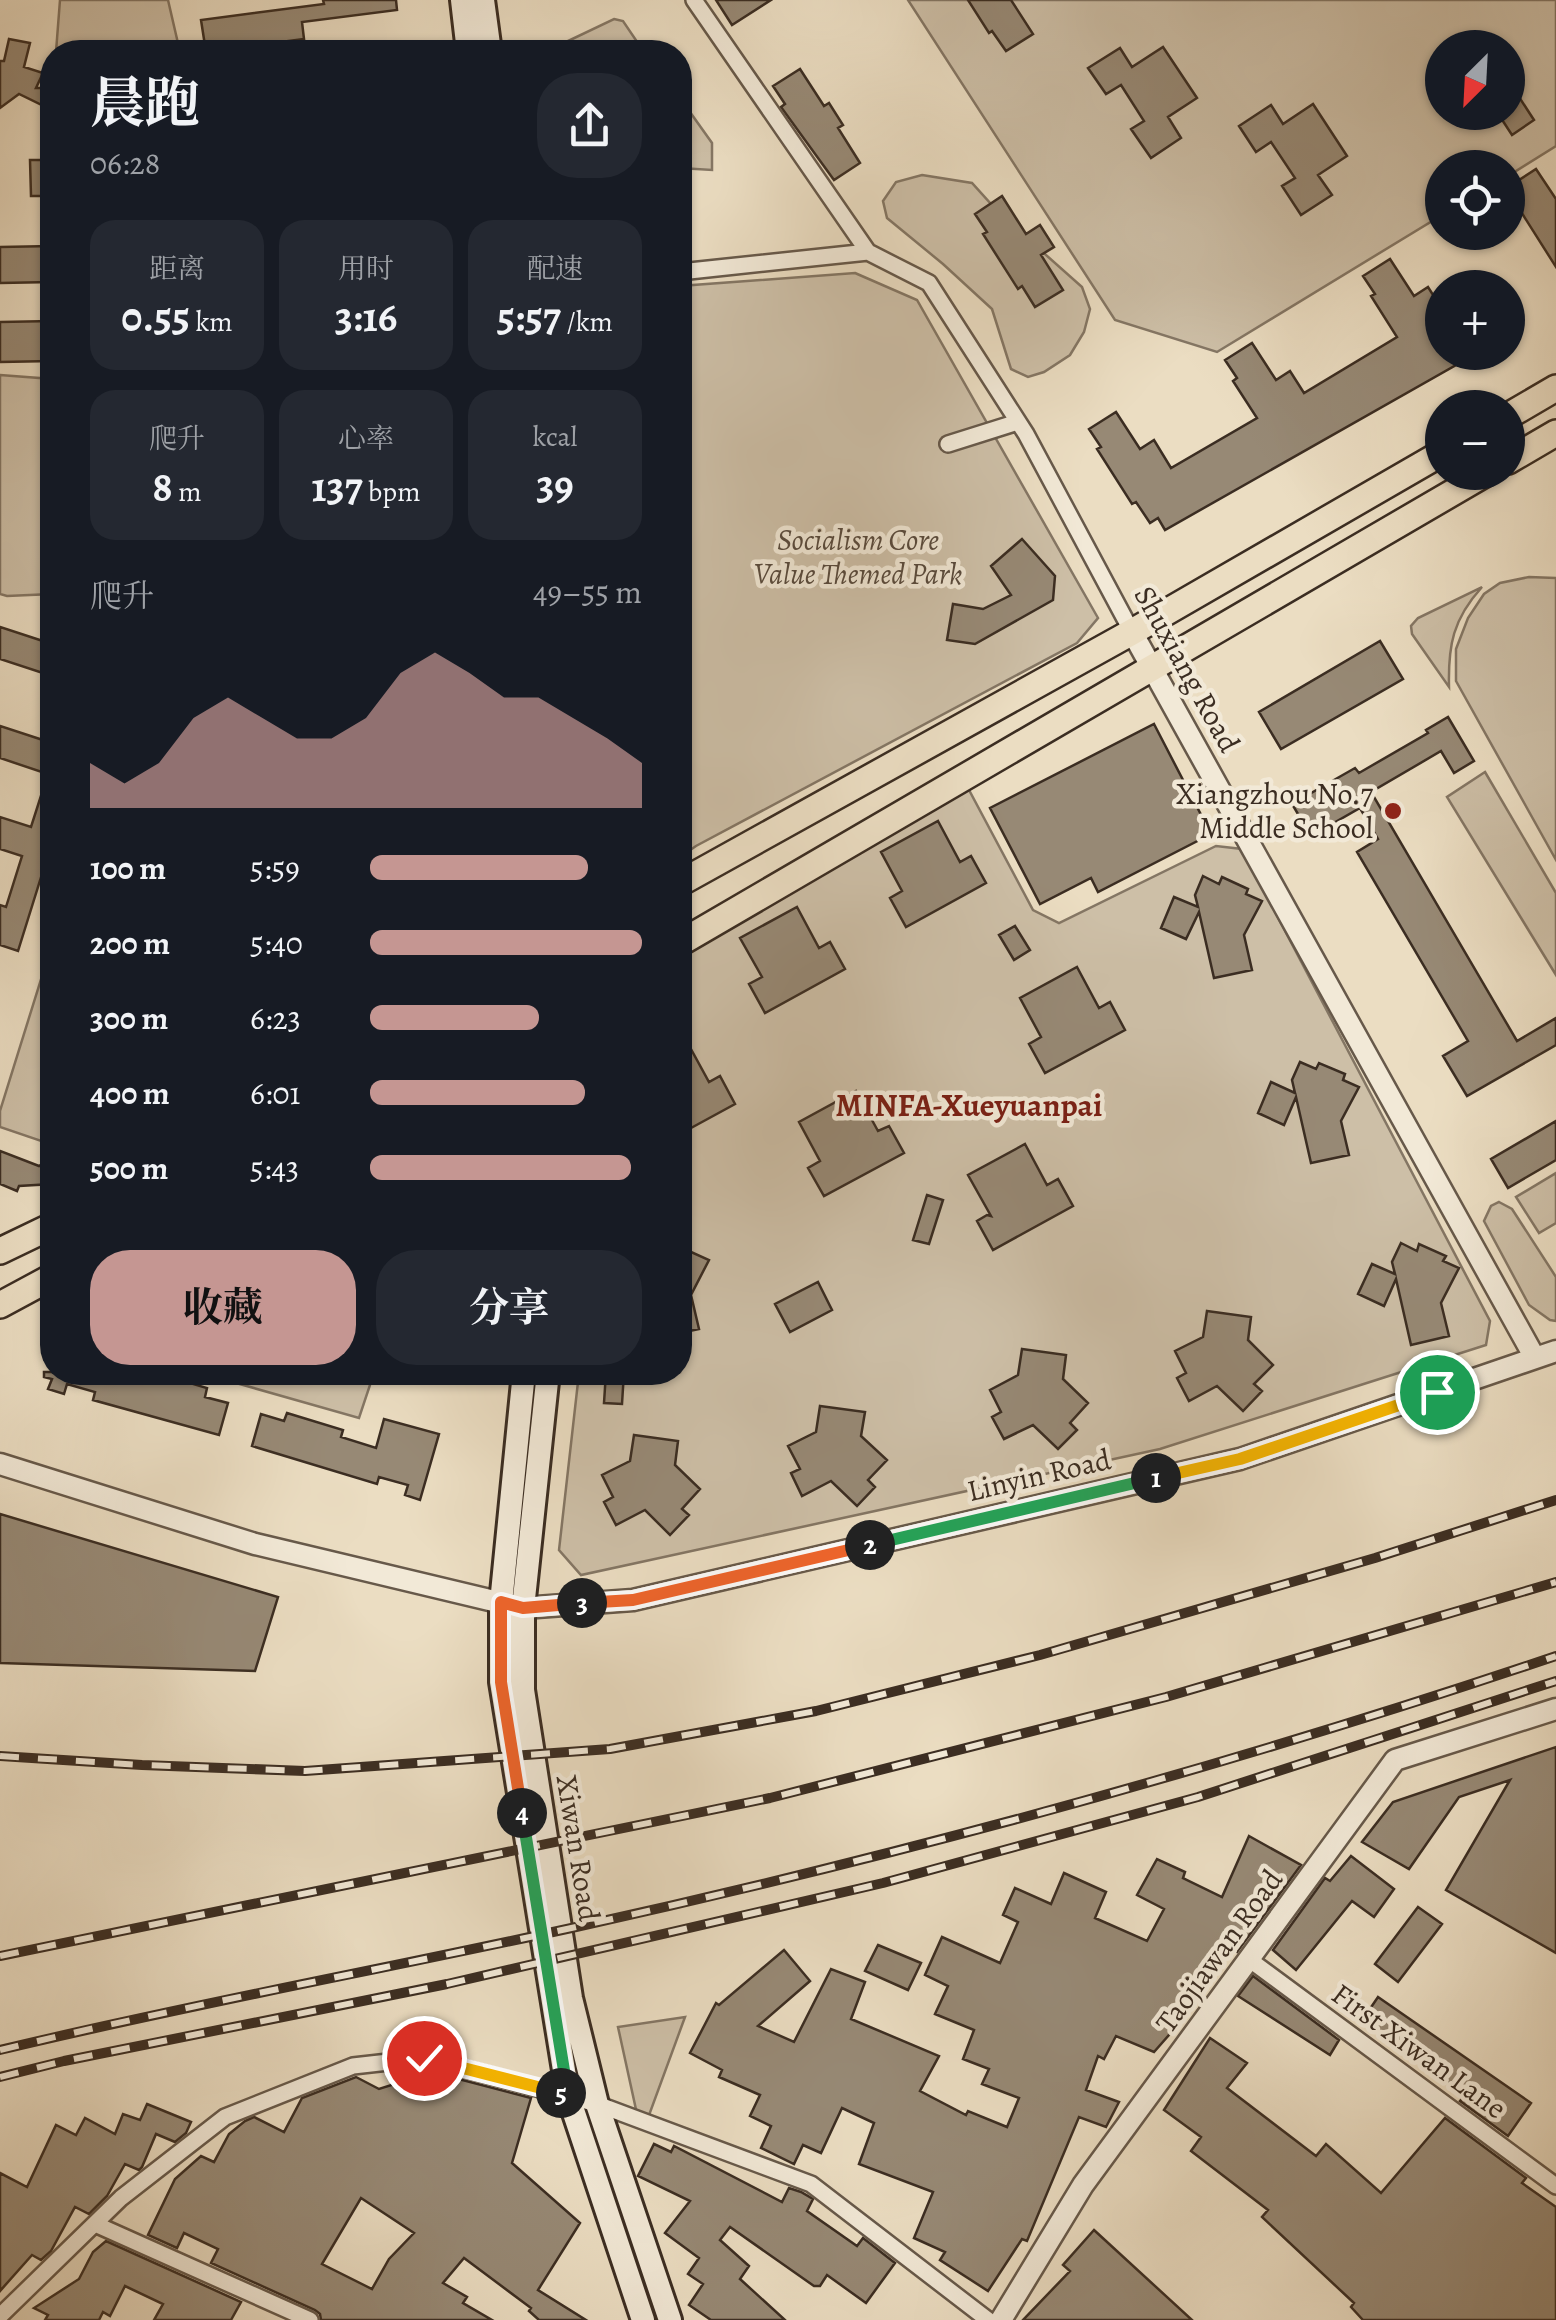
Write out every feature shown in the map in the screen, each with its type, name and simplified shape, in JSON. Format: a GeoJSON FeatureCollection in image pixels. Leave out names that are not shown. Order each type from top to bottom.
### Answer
{"type":"FeatureCollection","features":[{"type":"Feature","properties":{"kind":"main road"},"geometry":{"type":"LineString","coordinates":[[462,0],[467,40]]}},
{"type":"Feature","properties":{"kind":"main road"},"geometry":{"type":"LineString","coordinates":[[483,0],[488,40]]}},
{"type":"Feature","properties":{"kind":"main road"},"geometry":{"type":"LineString","coordinates":[[1525,406],[1556,388]]}},
{"type":"Feature","properties":{"kind":"main road"},"geometry":{"type":"LineString","coordinates":[[1525,451],[1556,433]]}},
{"type":"Feature","properties":{"kind":"main road"},"geometry":{"type":"LineString","coordinates":[[692,876],[1132,632],[1425,463]]}},
{"type":"Feature","properties":{"kind":"main road"},"geometry":{"type":"LineString","coordinates":[[692,936],[1457,490]]}},
{"type":"Feature","properties":{"kind":"main road"},"geometry":{"type":"LineString","coordinates":[[0,1252],[40,1232]]}},
{"type":"Feature","properties":{"kind":"main road"},"geometry":{"type":"LineString","coordinates":[[0,1305],[40,1284]]}},
{"type":"Feature","properties":{"kind":"main road","name":"Xiwan Road"},"geometry":{"type":"LineString","coordinates":[[523,1385],[512,1605],[571,1998],[597,2104],[670,2320]]}},
{"type":"Feature","properties":{"kind":"main road","name":"Xiwan Road"},"geometry":{"type":"LineString","coordinates":[[546,1385],[501,1682],[568,2095],[643,2320]]}},
{"type":"Feature","properties":{"kind":"street","name":"Shuxiang Road"},"geometry":{"type":"LineString","coordinates":[[694,0],[868,252],[929,283],[1018,422],[1535,1358]]}},
{"type":"Feature","properties":{"kind":"street"},"geometry":{"type":"LineString","coordinates":[[692,271],[868,252]]}},
{"type":"Feature","properties":{"kind":"street"},"geometry":{"type":"LineString","coordinates":[[948,444],[1018,422]]}},
{"type":"Feature","properties":{"kind":"street","name":"Linyin Road"},"geometry":{"type":"LineString","coordinates":[[0,1464],[255,1544],[512,1605],[633,1600],[1240,1459],[1556,1350]]}},
{"type":"Feature","properties":{"kind":"street","name":"Taojiawan Road"},"geometry":{"type":"LineString","coordinates":[[1001,2320],[1084,2185],[1395,1760],[1556,1709]]}},
{"type":"Feature","properties":{"kind":"street","name":"First Xiwan Lane"},"geometry":{"type":"LineString","coordinates":[[1250,1960],[1556,2186]]}},
{"type":"Feature","properties":{"kind":"street"},"geometry":{"type":"LineString","coordinates":[[0,2316],[121,2198],[225,2118],[354,2066],[424,2058],[597,2104],[811,2184],[988,2320]]}},
{"type":"Feature","properties":{"kind":"street"},"geometry":{"type":"LineString","coordinates":[[95,2224],[310,2320]]}},
{"type":"Feature","properties":{"kind":"green space"},"geometry":{"type":"Polygon","coordinates":[[[60,0],[168,0],[177,40],[57,40],[60,0]]]}},
{"type":"Feature","properties":{"kind":"green space"},"geometry":{"type":"Polygon","coordinates":[[[908,0],[1556,0],[1556,146],[1525,165],[1525,150],[1425,150],[1425,225],[1217,352],[1115,320],[908,0]]]}},
{"type":"Feature","properties":{"kind":"green space"},"geometry":{"type":"Polygon","coordinates":[[[614,19],[623,21],[636,40],[570,40],[614,19]]]}},
{"type":"Feature","properties":{"kind":"green space"},"geometry":{"type":"Polygon","coordinates":[[[692,115],[712,143],[712,170],[692,169],[692,115]]]}},
{"type":"Feature","properties":{"kind":"green space"},"geometry":{"type":"Polygon","coordinates":[[[922,175],[972,183],[1001,215],[1082,287],[1090,309],[1084,332],[1070,355],[1028,377],[1011,369],[992,309],[887,218],[883,201],[896,182],[922,175]]]}},
{"type":"Feature","properties":{"kind":"green space","name":"Socialism Core Value Themed Park"},"geometry":{"type":"Polygon","coordinates":[[[855,273],[917,300],[1098,618],[1077,643],[692,849],[692,285],[855,273]]]}},
{"type":"Feature","properties":{"kind":"green space"},"geometry":{"type":"Polygon","coordinates":[[[0,375],[40,378],[40,595],[0,594],[0,375]]]}},
{"type":"Feature","properties":{"kind":"green space"},"geometry":{"type":"Polygon","coordinates":[[[1529,577],[1556,578],[1556,860],[1456,681],[1456,649],[1468,618],[1484,594],[1500,583],[1529,577]]]}},
{"type":"Feature","properties":{"kind":"green space"},"geometry":{"type":"Polygon","coordinates":[[[1482,587],[1464,610],[1454,633],[1449,687],[1412,634],[1411,626],[1418,618],[1482,587]]]}},
{"type":"Feature","properties":{"kind":"green space"},"geometry":{"type":"Polygon","coordinates":[[[1485,772],[1556,893],[1556,975],[1447,797],[1485,772]]]}},
{"type":"Feature","properties":{"kind":"green space"},"geometry":{"type":"Polygon","coordinates":[[[959,790],[969,790],[1033,910],[1059,923],[1216,846],[1242,849],[1490,1321],[1486,1345],[1160,1449],[581,1575],[559,1550],[578,1385],[692,1385],[692,949],[959,790]]]}},
{"type":"Feature","properties":{"kind":"green space"},"geometry":{"type":"Polygon","coordinates":[[[40,983],[40,1141],[0,1127],[0,1111],[40,983]]]}},
{"type":"Feature","properties":{"kind":"green space"},"geometry":{"type":"Polygon","coordinates":[[[1556,1173],[1556,1223],[1539,1233],[1516,1197],[1556,1173]]]}},
{"type":"Feature","properties":{"kind":"green space"},"geometry":{"type":"Polygon","coordinates":[[[1499,1202],[1512,1209],[1556,1277],[1556,1321],[1529,1305],[1484,1221],[1491,1206],[1499,1202]]]}},
{"type":"Feature","properties":{"kind":"green space"},"geometry":{"type":"Polygon","coordinates":[[[243,1385],[370,1385],[359,1418],[243,1385]]]}},
{"type":"Feature","properties":{"kind":"green space"},"geometry":{"type":"Polygon","coordinates":[[[685,2017],[648,2118],[637,2114],[618,2027],[685,2017]]]}},
{"type":"Feature","properties":{"kind":"building"},"geometry":{"type":"Polygon","coordinates":[[[323,0],[396,0],[397,10],[302,22],[304,39],[204,40],[201,20],[324,4],[323,0]]]}},
{"type":"Feature","properties":{"kind":"building"},"geometry":{"type":"Polygon","coordinates":[[[716,0],[771,0],[732,25],[716,0]]]}},
{"type":"Feature","properties":{"kind":"building"},"geometry":{"type":"Polygon","coordinates":[[[968,0],[1011,0],[1033,34],[1006,51],[968,0]]]}},
{"type":"Feature","properties":{"kind":"building"},"geometry":{"type":"Polygon","coordinates":[[[9,39],[30,43],[24,67],[40,72],[36,88],[40,88],[40,104],[19,94],[0,108],[0,61],[4,61],[9,39]]]}},
{"type":"Feature","properties":{"kind":"building"},"geometry":{"type":"Polygon","coordinates":[[[1163,47],[1197,98],[1168,117],[1181,138],[1151,158],[1131,129],[1144,121],[1121,85],[1106,94],[1088,68],[1120,48],[1132,67],[1163,47]]]}},
{"type":"Feature","properties":{"kind":"building"},"geometry":{"type":"Polygon","coordinates":[[[800,69],[824,106],[829,103],[843,125],[838,128],[860,163],[834,180],[781,107],[785,104],[773,86],[800,69]]]}},
{"type":"Feature","properties":{"kind":"building"},"geometry":{"type":"Polygon","coordinates":[[[1313,104],[1347,156],[1318,175],[1332,195],[1301,215],[1282,186],[1295,178],[1271,142],[1256,152],[1239,126],[1271,105],[1283,124],[1313,104]]]}},
{"type":"Feature","properties":{"kind":"building"},"geometry":{"type":"Polygon","coordinates":[[[1525,106],[1534,120],[1525,126],[1525,106]]]}},
{"type":"Feature","properties":{"kind":"building"},"geometry":{"type":"Polygon","coordinates":[[[30,160],[40,160],[40,196],[31,196],[30,160]]]}},
{"type":"Feature","properties":{"kind":"building"},"geometry":{"type":"Polygon","coordinates":[[[1536,169],[1556,199],[1556,267],[1525,218],[1525,176],[1536,169]]]}},
{"type":"Feature","properties":{"kind":"building"},"geometry":{"type":"Polygon","coordinates":[[[1002,196],[1026,234],[1040,225],[1054,247],[1041,255],[1063,290],[1035,307],[1022,286],[1018,289],[983,234],[987,232],[975,214],[1002,196]]]}},
{"type":"Feature","properties":{"kind":"building"},"geometry":{"type":"Polygon","coordinates":[[[40,246],[40,282],[0,283],[0,247],[40,246]]]}},
{"type":"Feature","properties":{"kind":"building"},"geometry":{"type":"Polygon","coordinates":[[[1390,259],[1414,296],[1425,289],[1425,370],[1447,370],[1165,530],[1158,518],[1150,523],[1136,502],[1132,504],[1097,449],[1101,447],[1089,429],[1116,412],[1140,449],[1154,440],[1171,468],[1257,418],[1233,381],[1237,378],[1225,360],[1252,343],[1276,380],[1290,371],[1304,393],[1397,337],[1363,276],[1390,259]]]}},
{"type":"Feature","properties":{"kind":"building"},"geometry":{"type":"Polygon","coordinates":[[[40,321],[40,361],[0,362],[0,322],[40,321]]]}},
{"type":"Feature","properties":{"kind":"building"},"geometry":{"type":"Polygon","coordinates":[[[1022,539],[1055,576],[1053,600],[975,644],[947,640],[953,604],[983,609],[1011,595],[991,566],[1022,539]]]}},
{"type":"Feature","properties":{"kind":"building"},"geometry":{"type":"Polygon","coordinates":[[[0,627],[40,640],[40,672],[0,659],[0,627]]]}},
{"type":"Feature","properties":{"kind":"building"},"geometry":{"type":"Polygon","coordinates":[[[1380,641],[1403,679],[1281,749],[1259,712],[1380,641]]]}},
{"type":"Feature","properties":{"kind":"building"},"geometry":{"type":"Polygon","coordinates":[[[1448,717],[1474,761],[1454,773],[1441,751],[1371,792],[1517,1041],[1556,1018],[1556,1045],[1467,1096],[1443,1056],[1468,1041],[1357,852],[1378,839],[1360,808],[1311,836],[1292,804],[1355,768],[1359,773],[1448,717]]]}},
{"type":"Feature","properties":{"kind":"building"},"geometry":{"type":"Polygon","coordinates":[[[1154,724],[1211,834],[1098,892],[1091,878],[1040,904],[990,808],[1154,724]]]}},
{"type":"Feature","properties":{"kind":"building"},"geometry":{"type":"Polygon","coordinates":[[[0,726],[40,739],[40,771],[0,758],[0,726]]]}},
{"type":"Feature","properties":{"kind":"building"},"geometry":{"type":"Polygon","coordinates":[[[40,799],[40,880],[18,951],[0,945],[0,905],[6,907],[22,856],[0,849],[0,817],[31,827],[40,799]]]}},
{"type":"Feature","properties":{"kind":"building"},"geometry":{"type":"Polygon","coordinates":[[[938,821],[960,862],[971,856],[986,883],[906,927],[890,898],[902,891],[881,852],[938,821]]]}},
{"type":"Feature","properties":{"kind":"building"},"geometry":{"type":"Polygon","coordinates":[[[1203,876],[1219,884],[1222,877],[1248,889],[1246,894],[1262,901],[1244,935],[1252,970],[1214,978],[1199,912],[1186,939],[1161,928],[1174,897],[1198,907],[1195,895],[1203,876]]]}},
{"type":"Feature","properties":{"kind":"building"},"geometry":{"type":"Polygon","coordinates":[[[797,907],[819,948],[830,942],[845,969],[765,1013],[749,984],[762,977],[740,938],[797,907]]]}},
{"type":"Feature","properties":{"kind":"building"},"geometry":{"type":"Polygon","coordinates":[[[1015,926],[1030,950],[1014,960],[999,935],[1015,926]]]}},
{"type":"Feature","properties":{"kind":"building"},"geometry":{"type":"Polygon","coordinates":[[[1077,967],[1099,1008],[1110,1002],[1125,1030],[1045,1073],[1029,1044],[1041,1037],[1020,998],[1077,967]]]}},
{"type":"Feature","properties":{"kind":"building"},"geometry":{"type":"Polygon","coordinates":[[[692,1051],[709,1082],[720,1076],[735,1104],[692,1127],[692,1051]]]}},
{"type":"Feature","properties":{"kind":"building"},"geometry":{"type":"Polygon","coordinates":[[[1300,1062],[1316,1069],[1319,1063],[1345,1074],[1343,1080],[1359,1087],[1341,1121],[1349,1155],[1311,1163],[1296,1097],[1284,1125],[1258,1113],[1271,1082],[1295,1093],[1292,1080],[1300,1062]]]}},
{"type":"Feature","properties":{"kind":"building"},"geometry":{"type":"Polygon","coordinates":[[[856,1091],[878,1131],[889,1126],[904,1153],[824,1196],[808,1168],[820,1161],[799,1122],[856,1091]]]}},
{"type":"Feature","properties":{"kind":"building"},"geometry":{"type":"Polygon","coordinates":[[[1556,1121],[1556,1160],[1508,1188],[1491,1159],[1556,1121]]]}},
{"type":"Feature","properties":{"kind":"building"},"geometry":{"type":"Polygon","coordinates":[[[1025,1144],[1047,1185],[1058,1179],[1073,1206],[993,1250],[977,1221],[991,1216],[968,1175],[1025,1144]]]}},
{"type":"Feature","properties":{"kind":"building"},"geometry":{"type":"Polygon","coordinates":[[[0,1151],[40,1165],[40,1185],[19,1186],[17,1191],[0,1184],[0,1151]]]}},
{"type":"Feature","properties":{"kind":"building"},"geometry":{"type":"Polygon","coordinates":[[[927,1195],[943,1200],[929,1244],[913,1240],[927,1195]]]}},
{"type":"Feature","properties":{"kind":"building"},"geometry":{"type":"Polygon","coordinates":[[[1401,1243],[1417,1251],[1419,1244],[1446,1256],[1443,1261],[1459,1268],[1441,1303],[1449,1336],[1411,1345],[1396,1279],[1384,1306],[1358,1294],[1372,1264],[1395,1274],[1392,1262],[1401,1243]]]}},
{"type":"Feature","properties":{"kind":"building"},"geometry":{"type":"Polygon","coordinates":[[[692,1252],[709,1260],[692,1293],[692,1252]]]}},
{"type":"Feature","properties":{"kind":"building"},"geometry":{"type":"Polygon","coordinates":[[[818,1282],[832,1310],[790,1332],[775,1304],[818,1282]]]}},
{"type":"Feature","properties":{"kind":"building"},"geometry":{"type":"Polygon","coordinates":[[[692,1299],[699,1329],[692,1330],[692,1299]]]}},
{"type":"Feature","properties":{"kind":"building"},"geometry":{"type":"Polygon","coordinates":[[[1207,1311],[1251,1317],[1248,1340],[1273,1365],[1254,1384],[1262,1391],[1243,1411],[1217,1386],[1189,1401],[1177,1378],[1186,1373],[1175,1351],[1203,1337],[1207,1311]]]}},
{"type":"Feature","properties":{"kind":"building"},"geometry":{"type":"Polygon","coordinates":[[[1022,1349],[1066,1355],[1063,1379],[1088,1403],[1070,1423],[1077,1430],[1058,1449],[1033,1425],[1004,1439],[992,1417],[1001,1412],[990,1390],[1018,1375],[1022,1349]]]}},
{"type":"Feature","properties":{"kind":"building"},"geometry":{"type":"Polygon","coordinates":[[[50,1385],[67,1385],[64,1394],[48,1389],[50,1385]]]}},
{"type":"Feature","properties":{"kind":"building"},"geometry":{"type":"Polygon","coordinates":[[[70,1385],[197,1385],[207,1388],[205,1397],[228,1403],[219,1435],[93,1400],[95,1392],[70,1385]]]}},
{"type":"Feature","properties":{"kind":"building"},"geometry":{"type":"Polygon","coordinates":[[[605,1385],[623,1385],[622,1404],[604,1403],[605,1385]]]}},
{"type":"Feature","properties":{"kind":"building"},"geometry":{"type":"Polygon","coordinates":[[[820,1406],[865,1412],[861,1436],[887,1460],[868,1480],[875,1487],[857,1506],[831,1481],[802,1496],[791,1473],[800,1469],[788,1446],[816,1432],[820,1406]]]}},
{"type":"Feature","properties":{"kind":"building"},"geometry":{"type":"Polygon","coordinates":[[[287,1413],[343,1430],[341,1437],[376,1448],[384,1419],[439,1434],[420,1500],[405,1495],[408,1485],[379,1477],[377,1484],[252,1446],[261,1414],[284,1421],[287,1413]]]}},
{"type":"Feature","properties":{"kind":"building"},"geometry":{"type":"Polygon","coordinates":[[[634,1435],[678,1441],[675,1465],[700,1489],[682,1509],[689,1515],[670,1535],[645,1510],[616,1525],[604,1502],[613,1497],[602,1475],[630,1461],[634,1435]]]}},
{"type":"Feature","properties":{"kind":"building"},"geometry":{"type":"Polygon","coordinates":[[[0,1514],[278,1597],[255,1671],[0,1663],[0,1514]]]}},
{"type":"Feature","properties":{"kind":"building"},"geometry":{"type":"Polygon","coordinates":[[[1556,1747],[1556,1953],[1446,1890],[1510,1780],[1459,1797],[1409,1869],[1362,1842],[1393,1802],[1556,1747]]]}},
{"type":"Feature","properties":{"kind":"building"},"geometry":{"type":"Polygon","coordinates":[[[1249,1836],[1301,1865],[1237,1952],[1222,1944],[1176,2027],[1154,2052],[1116,2036],[1104,2059],[1098,2056],[1086,2090],[1119,2102],[1106,2127],[1079,2117],[1027,2241],[1022,2239],[988,2291],[940,2260],[945,2252],[914,2238],[933,2192],[859,2164],[874,2123],[842,2108],[821,2153],[803,2145],[794,2164],[761,2148],[771,2126],[750,2116],[760,2095],[719,2077],[722,2070],[690,2053],[716,2003],[719,2005],[784,1950],[810,1981],[758,2026],[794,2042],[831,1969],[865,1982],[851,2019],[939,2056],[920,2091],[966,2115],[968,2111],[1007,2127],[1019,2098],[982,2084],[989,2069],[963,2059],[974,2030],[935,2014],[948,1986],[925,1975],[942,1937],[1000,1963],[1018,1922],[1003,1915],[1015,1888],[1051,1904],[1064,1873],[1106,1892],[1095,1918],[1147,1941],[1164,1909],[1137,1895],[1157,1859],[1185,1872],[1183,1878],[1222,1897],[1249,1836]]]}},
{"type":"Feature","properties":{"kind":"building"},"geometry":{"type":"Polygon","coordinates":[[[1351,1856],[1394,1889],[1374,1917],[1352,1901],[1296,1970],[1273,1950],[1325,1878],[1330,1881],[1351,1856]]]}},
{"type":"Feature","properties":{"kind":"building"},"geometry":{"type":"Polygon","coordinates":[[[1418,1907],[1442,1924],[1398,1982],[1375,1964],[1418,1907]]]}},
{"type":"Feature","properties":{"kind":"building"},"geometry":{"type":"Polygon","coordinates":[[[878,1945],[921,1963],[908,1990],[865,1971],[878,1945]]]}},
{"type":"Feature","properties":{"kind":"building"},"geometry":{"type":"Polygon","coordinates":[[[1253,1976],[1339,2040],[1330,2055],[1238,1996],[1253,1976]]]}},
{"type":"Feature","properties":{"kind":"building"},"geometry":{"type":"Polygon","coordinates":[[[1378,1997],[1531,2103],[1508,2136],[1460,2101],[1466,2094],[1361,2022],[1378,1997]]]}},
{"type":"Feature","properties":{"kind":"building"},"geometry":{"type":"Polygon","coordinates":[[[1210,2038],[1247,2063],[1227,2088],[1316,2156],[1326,2144],[1381,2193],[1445,2118],[1526,2178],[1522,2183],[1556,2207],[1556,2320],[1363,2320],[1351,2307],[1354,2303],[1262,2217],[1268,2210],[1191,2151],[1201,2137],[1164,2110],[1210,2038]]]}},
{"type":"Feature","properties":{"kind":"building"},"geometry":{"type":"Polygon","coordinates":[[[420,2076],[451,2077],[531,2098],[512,2163],[580,2223],[538,2290],[586,2320],[539,2320],[529,2311],[531,2308],[464,2258],[443,2283],[467,2297],[463,2303],[492,2320],[321,2320],[315,2310],[211,2263],[218,2249],[184,2233],[177,2248],[148,2235],[175,2179],[201,2156],[214,2162],[229,2134],[245,2121],[254,2117],[284,2132],[302,2098],[356,2077],[379,2089],[420,2076]],[[361,2198],[322,2264],[372,2289],[389,2259],[414,2233],[361,2198]]]}},
{"type":"Feature","properties":{"kind":"building"},"geometry":{"type":"Polygon","coordinates":[[[147,2104],[191,2122],[186,2133],[175,2142],[156,2134],[142,2167],[139,2170],[125,2164],[107,2196],[89,2214],[75,2207],[51,2251],[41,2260],[32,2255],[0,2291],[0,2173],[27,2187],[56,2125],[76,2135],[85,2118],[115,2134],[123,2114],[140,2120],[147,2104]]]}},
{"type":"Feature","properties":{"kind":"building"},"geometry":{"type":"Polygon","coordinates":[[[654,2144],[671,2152],[674,2146],[782,2202],[789,2188],[801,2192],[813,2199],[807,2211],[857,2246],[863,2238],[895,2263],[866,2303],[827,2275],[820,2286],[814,2286],[730,2227],[720,2240],[749,2266],[740,2279],[785,2320],[711,2320],[689,2305],[703,2284],[688,2274],[699,2258],[665,2233],[690,2201],[638,2176],[654,2144]]]}},
{"type":"Feature","properties":{"kind":"building"},"geometry":{"type":"Polygon","coordinates":[[[1094,2230],[1192,2320],[1023,2320],[1070,2271],[1063,2265],[1094,2230]]]}},
{"type":"Feature","properties":{"kind":"building"},"geometry":{"type":"Polygon","coordinates":[[[106,2241],[241,2302],[231,2320],[154,2320],[163,2304],[125,2286],[110,2316],[103,2312],[99,2320],[45,2320],[48,2315],[34,2308],[79,2279],[93,2252],[106,2241]]]}},
{"type":"Feature","properties":{"kind":"railway"},"geometry":{"type":"LineString","coordinates":[[0,1756],[305,1771],[610,1749],[816,1711],[1040,1655],[1375,1558],[1556,1500]]}},
{"type":"Feature","properties":{"kind":"railway"},"geometry":{"type":"LineString","coordinates":[[0,1956],[770,1798],[1166,1697],[1556,1582]]}},
{"type":"Feature","properties":{"kind":"railway"},"geometry":{"type":"LineString","coordinates":[[0,2050],[576,1927],[947,1838],[1314,1734],[1556,1656]]}},
{"type":"Feature","properties":{"kind":"railway"},"geometry":{"type":"LineString","coordinates":[[0,2077],[447,1984],[883,1883],[1198,1797],[1556,1681]]}},
{"type":"Feature","properties":{"kind":"place","name":"Xiangzhou No.7 Middle School"},"geometry":{"type":"Point","coordinates":[1393,811]}},
{"type":"Feature","properties":{"kind":"district","name":"MINFA-Xueyuanpai"},"geometry":{"type":"Point","coordinates":[969,1105]}},
{"type":"Feature","properties":{"kind":"route"},"geometry":{"type":"LineString","coordinates":[[424,2058],[568,2095],[501,1682],[501,1602],[523,1608],[633,1600],[1240,1459],[1437,1392]]}}]}
